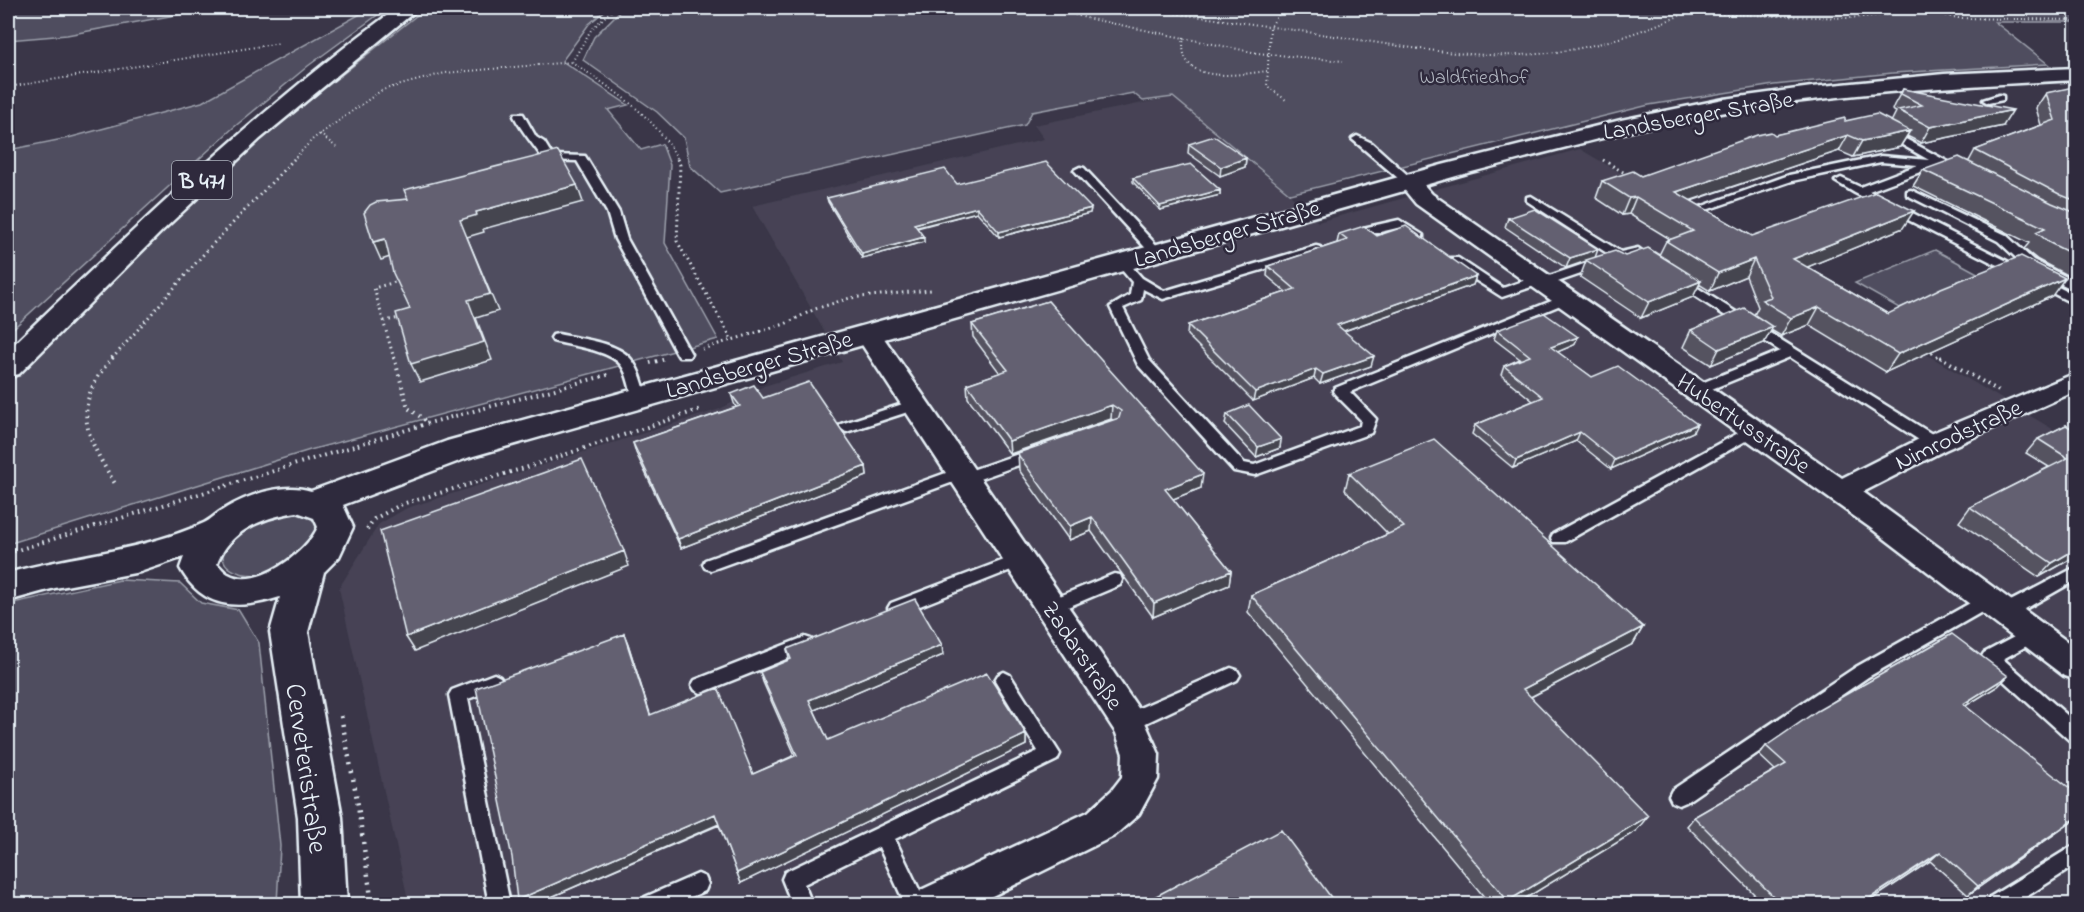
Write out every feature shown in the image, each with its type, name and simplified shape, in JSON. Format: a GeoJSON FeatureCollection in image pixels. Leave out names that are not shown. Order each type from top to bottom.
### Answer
{"type":"FeatureCollection","features":[{"type":"Feature","properties":{"kind":"main road","name":"B 471"},"geometry":{"type":"LineString","coordinates":[[8,367],[165,214],[283,107],[409,8]]}},
{"type":"Feature","properties":{"kind":"main road","name":"Landsberger Straße"},"geometry":{"type":"LineString","coordinates":[[338,522],[395,475],[459,449],[868,334],[1130,272],[1157,253],[1536,148],[1667,117],[1785,97],[2076,74]]}},
{"type":"Feature","properties":{"kind":"main road"},"geometry":{"type":"LineString","coordinates":[[8,587],[55,574],[140,558],[217,532],[254,509],[277,502],[298,499],[338,522],[330,544],[307,568],[278,584],[247,591],[226,591],[215,587],[206,581],[198,568],[140,558]]}},
{"type":"Feature","properties":{"kind":"main road"},"geometry":{"type":"LineString","coordinates":[[198,568],[205,548],[217,532]]}},
{"type":"Feature","properties":{"kind":"main road","name":"Cerveteristraße"},"geometry":{"type":"LineString","coordinates":[[307,568],[289,632],[320,817],[324,904]]}},
{"type":"Feature","properties":{"kind":"main road"},"geometry":{"type":"LineString","coordinates":[[247,591],[289,632]]}},
{"type":"Feature","properties":{"kind":"street","name":"Hubertusstraße"},"geometry":{"type":"LineString","coordinates":[[1409,182],[1424,199],[1543,280],[1841,491],[2076,666]]}},
{"type":"Feature","properties":{"kind":"street","name":"Zadarstraße"},"geometry":{"type":"LineString","coordinates":[[868,334],[1128,722],[1138,738],[1143,770],[1140,785],[1125,805],[1101,824],[935,904]]}},
{"type":"Feature","properties":{"kind":"street","name":"Nimrodstraße"},"geometry":{"type":"LineString","coordinates":[[1841,491],[1935,443],[2076,381]]}},
{"type":"Feature","properties":{"kind":"lane"},"geometry":{"type":"LineString","coordinates":[[519,116],[532,139],[540,144],[548,158],[581,158],[613,212],[621,239],[684,354]]}},
{"type":"Feature","properties":{"kind":"lane"},"geometry":{"type":"LineString","coordinates":[[1876,126],[1936,162],[1971,177]]}},
{"type":"Feature","properties":{"kind":"lane"},"geometry":{"type":"LineString","coordinates":[[1357,139],[1368,145],[1409,182]]}},
{"type":"Feature","properties":{"kind":"lane"},"geometry":{"type":"LineString","coordinates":[[1706,207],[1789,178],[1881,159],[1936,162]]}},
{"type":"Feature","properties":{"kind":"lane"},"geometry":{"type":"LineString","coordinates":[[1859,190],[1936,162]]}},
{"type":"Feature","properties":{"kind":"lane"},"geometry":{"type":"LineString","coordinates":[[1080,170],[1157,253]]}},
{"type":"Feature","properties":{"kind":"lane"},"geometry":{"type":"LineString","coordinates":[[1841,181],[2076,301]]}},
{"type":"Feature","properties":{"kind":"lane"},"geometry":{"type":"LineString","coordinates":[[1911,193],[2002,238],[2029,263],[2076,287]]}},
{"type":"Feature","properties":{"kind":"lane"},"geometry":{"type":"LineString","coordinates":[[1531,200],[1619,256]]}},
{"type":"Feature","properties":{"kind":"lane"},"geometry":{"type":"LineString","coordinates":[[1367,231],[1399,224],[1427,243]]}},
{"type":"Feature","properties":{"kind":"lane"},"geometry":{"type":"LineString","coordinates":[[1130,272],[1162,296],[1316,250]]}},
{"type":"Feature","properties":{"kind":"lane"},"geometry":{"type":"LineString","coordinates":[[1446,255],[1502,293],[1634,251],[1935,443]]}},
{"type":"Feature","properties":{"kind":"lane"},"geometry":{"type":"LineString","coordinates":[[1130,272],[1136,297],[1116,307],[1143,362],[1239,467],[1256,470],[1366,429],[1369,419],[1341,390],[1569,299]]}},
{"type":"Feature","properties":{"kind":"lane"},"geometry":{"type":"LineString","coordinates":[[558,338],[624,359],[640,398]]}},
{"type":"Feature","properties":{"kind":"lane"},"geometry":{"type":"LineString","coordinates":[[1697,390],[1791,352]]}},
{"type":"Feature","properties":{"kind":"lane"},"geometry":{"type":"LineString","coordinates":[[846,427],[915,405]]}},
{"type":"Feature","properties":{"kind":"lane"},"geometry":{"type":"LineString","coordinates":[[1559,538],[1753,430]]}},
{"type":"Feature","properties":{"kind":"lane"},"geometry":{"type":"LineString","coordinates":[[711,564],[964,475],[1056,446]]}},
{"type":"Feature","properties":{"kind":"lane"},"geometry":{"type":"LineString","coordinates":[[877,616],[1020,560]]}},
{"type":"Feature","properties":{"kind":"lane"},"geometry":{"type":"LineString","coordinates":[[1679,796],[1862,672],[1996,606],[2076,573]]}},
{"type":"Feature","properties":{"kind":"lane"},"geometry":{"type":"LineString","coordinates":[[1051,607],[1114,580]]}},
{"type":"Feature","properties":{"kind":"lane"},"geometry":{"type":"LineString","coordinates":[[2033,634],[1990,658],[2076,734]]}},
{"type":"Feature","properties":{"kind":"lane"},"geometry":{"type":"LineString","coordinates":[[701,685],[822,638]]}},
{"type":"Feature","properties":{"kind":"lane"},"geometry":{"type":"LineString","coordinates":[[500,904],[458,695],[513,675]]}},
{"type":"Feature","properties":{"kind":"lane"},"geometry":{"type":"LineString","coordinates":[[1128,722],[1231,675]]}},
{"type":"Feature","properties":{"kind":"lane"},"geometry":{"type":"LineString","coordinates":[[802,904],[792,879],[1050,754],[1004,680]]}},
{"type":"Feature","properties":{"kind":"lane"},"geometry":{"type":"LineString","coordinates":[[883,835],[916,904]]}},
{"type":"Feature","properties":{"kind":"lane"},"geometry":{"type":"LineString","coordinates":[[1997,904],[2076,854]]}},
{"type":"Feature","properties":{"kind":"lane"},"geometry":{"type":"LineString","coordinates":[[652,904],[698,884]]}},
{"type":"Feature","properties":{"kind":"path"},"geometry":{"type":"LineString","coordinates":[[8,10],[25,8]]}},
{"type":"Feature","properties":{"kind":"path"},"geometry":{"type":"LineString","coordinates":[[776,13],[781,8],[982,10],[994,8]]}},
{"type":"Feature","properties":{"kind":"path"},"geometry":{"type":"LineString","coordinates":[[1052,8],[1086,18],[1269,55],[1342,61]]}},
{"type":"Feature","properties":{"kind":"path"},"geometry":{"type":"LineString","coordinates":[[1136,8],[1455,54],[1539,55],[1574,51],[1636,36],[1686,14]]}},
{"type":"Feature","properties":{"kind":"path"},"geometry":{"type":"LineString","coordinates":[[1283,8],[1270,27],[1267,71],[1268,86],[1286,100]]}},
{"type":"Feature","properties":{"kind":"path"},"geometry":{"type":"LineString","coordinates":[[1667,8],[1686,14],[1850,18],[1894,15],[1911,8],[1958,18],[2076,20]]}},
{"type":"Feature","properties":{"kind":"path"},"geometry":{"type":"LineString","coordinates":[[572,62],[591,30],[611,9]]}},
{"type":"Feature","properties":{"kind":"path"},"geometry":{"type":"LineString","coordinates":[[1184,37],[1183,57],[1186,63],[1200,71],[1227,75],[1267,71]]}},
{"type":"Feature","properties":{"kind":"path"},"geometry":{"type":"LineString","coordinates":[[8,87],[280,43]]}},
{"type":"Feature","properties":{"kind":"path"},"geometry":{"type":"LineString","coordinates":[[116,485],[94,450],[87,431],[87,402],[103,369],[210,248],[320,134],[382,90],[446,73],[572,62],[634,104],[668,141],[680,165],[677,241],[732,340]]}},
{"type":"Feature","properties":{"kind":"path"},"geometry":{"type":"LineString","coordinates":[[320,134],[336,147]]}},
{"type":"Feature","properties":{"kind":"path"},"geometry":{"type":"LineString","coordinates":[[1603,160],[1633,178]]}},
{"type":"Feature","properties":{"kind":"path"},"geometry":{"type":"LineString","coordinates":[[399,281],[374,288],[408,408],[429,423]]}},
{"type":"Feature","properties":{"kind":"path"},"geometry":{"type":"LineString","coordinates":[[384,321],[404,317]]}},
{"type":"Feature","properties":{"kind":"path"},"geometry":{"type":"LineString","coordinates":[[1920,346],[2008,397]]}},
{"type":"Feature","properties":{"kind":"path"},"geometry":{"type":"LineString","coordinates":[[8,553],[429,423],[630,369]]}},
{"type":"Feature","properties":{"kind":"path"},"geometry":{"type":"LineString","coordinates":[[338,522],[374,519],[402,504],[528,466],[704,408]]}},
{"type":"Feature","properties":{"kind":"path"},"geometry":{"type":"LineString","coordinates":[[339,707],[357,799],[372,904]]}},
{"type":"Feature","properties":{"kind":"shaded area"},"geometry":{"type":"Polygon","coordinates":[[[1173,97],[1289,194],[1318,222],[1580,149],[2076,443],[2076,904],[409,904],[339,588],[379,524],[407,508],[720,409],[764,386],[842,362],[752,206],[1044,139],[1034,125],[1173,97]]]}},
{"type":"Feature","properties":{"kind":"green space"},"geometry":{"type":"Polygon","coordinates":[[[8,8],[213,8],[67,35],[8,40],[8,8]]]}},
{"type":"Feature","properties":{"kind":"green space"},"geometry":{"type":"Polygon","coordinates":[[[371,8],[387,8],[308,66],[233,128],[8,333],[8,150],[68,138],[202,102],[371,8]]]}},
{"type":"Feature","properties":{"kind":"green space"},"geometry":{"type":"Polygon","coordinates":[[[426,8],[608,8],[589,24],[562,61],[628,105],[608,110],[641,150],[662,144],[670,165],[665,243],[718,339],[310,450],[8,544],[8,385],[80,310],[243,153],[426,8]]]}},
{"type":"Feature","properties":{"kind":"green space","name":"Waldfriedhof"},"geometry":{"type":"Polygon","coordinates":[[[623,8],[2072,8],[2076,11],[2076,22],[1995,22],[2048,64],[1893,73],[1774,85],[1649,105],[1290,194],[1173,97],[1143,101],[1133,93],[1032,112],[1025,125],[720,193],[690,166],[684,138],[657,112],[583,60],[594,37],[623,8]]]}},
{"type":"Feature","properties":{"kind":"green space"},"geometry":{"type":"Polygon","coordinates":[[[1935,250],[1981,275],[1899,308],[1855,283],[1935,250]]]}},
{"type":"Feature","properties":{"kind":"green space"},"geometry":{"type":"Polygon","coordinates":[[[289,512],[307,516],[316,524],[316,533],[311,543],[301,554],[289,563],[263,574],[243,574],[228,566],[223,553],[235,536],[254,524],[289,512]]]}},
{"type":"Feature","properties":{"kind":"green space"},"geometry":{"type":"Polygon","coordinates":[[[120,580],[180,583],[201,603],[239,610],[259,643],[280,846],[277,904],[8,904],[8,604],[120,580]]]}},
{"type":"Feature","properties":{"kind":"building"},"geometry":{"type":"Polygon","coordinates":[[[2073,87],[2076,89],[2076,201],[1975,150],[2055,120],[2046,93],[2073,87]]]}},
{"type":"Feature","properties":{"kind":"building"},"geometry":{"type":"Polygon","coordinates":[[[1903,89],[2013,110],[1930,127],[1898,110],[1922,105],[1901,94],[1903,89]]]}},
{"type":"Feature","properties":{"kind":"building"},"geometry":{"type":"Polygon","coordinates":[[[1877,114],[1910,131],[1862,141],[1848,135],[1676,192],[1752,236],[1876,192],[1914,211],[1793,259],[1888,314],[1941,288],[2021,256],[2065,278],[1898,354],[1819,307],[1791,318],[1762,300],[1771,297],[1754,259],[1718,273],[1666,241],[1693,231],[1636,197],[1629,198],[1602,181],[1633,171],[1641,176],[1757,135],[1771,132],[1775,135],[1845,118],[1845,121],[1877,114]]]}},
{"type":"Feature","properties":{"kind":"building"},"geometry":{"type":"Polygon","coordinates":[[[1214,136],[1246,158],[1221,167],[1189,144],[1214,136]]]}},
{"type":"Feature","properties":{"kind":"building"},"geometry":{"type":"Polygon","coordinates":[[[558,151],[577,185],[476,212],[477,215],[460,220],[490,294],[468,300],[484,342],[411,364],[396,313],[410,309],[393,273],[385,239],[373,242],[364,213],[370,205],[376,202],[408,199],[404,190],[558,151]]]}},
{"type":"Feature","properties":{"kind":"building"},"geometry":{"type":"Polygon","coordinates":[[[1959,157],[2076,213],[2076,256],[2050,243],[2036,232],[2045,228],[1923,170],[1959,157]]]}},
{"type":"Feature","properties":{"kind":"building"},"geometry":{"type":"Polygon","coordinates":[[[1046,162],[1091,208],[999,232],[977,207],[914,224],[924,237],[862,254],[827,198],[945,169],[957,184],[1046,162]]]}},
{"type":"Feature","properties":{"kind":"building"},"geometry":{"type":"Polygon","coordinates":[[[1191,164],[1220,190],[1160,206],[1133,178],[1191,164]]]}},
{"type":"Feature","properties":{"kind":"building"},"geometry":{"type":"Polygon","coordinates":[[[1535,209],[1598,249],[1570,258],[1508,218],[1535,209]]]}},
{"type":"Feature","properties":{"kind":"building"},"geometry":{"type":"Polygon","coordinates":[[[1364,226],[1377,236],[1406,226],[1476,276],[1337,325],[1374,356],[1323,374],[1316,369],[1255,392],[1188,325],[1295,289],[1268,266],[1347,240],[1339,234],[1364,226]]]}},
{"type":"Feature","properties":{"kind":"building"},"geometry":{"type":"Polygon","coordinates":[[[1648,248],[1701,281],[1649,302],[1586,260],[1615,251],[1625,256],[1648,248]]]}},
{"type":"Feature","properties":{"kind":"building"},"geometry":{"type":"Polygon","coordinates":[[[1048,301],[1203,474],[1165,489],[1231,571],[1154,603],[1092,517],[1070,526],[1018,453],[1119,418],[1121,411],[1112,405],[1009,441],[967,384],[1008,370],[972,324],[1048,301]]]}},
{"type":"Feature","properties":{"kind":"building"},"geometry":{"type":"Polygon","coordinates":[[[1744,308],[1773,327],[1719,349],[1691,330],[1744,308]]]}},
{"type":"Feature","properties":{"kind":"building"},"geometry":{"type":"Polygon","coordinates":[[[1544,313],[1578,337],[1551,347],[1592,377],[1618,366],[1697,424],[1615,460],[1580,432],[1516,460],[1475,425],[1543,397],[1504,366],[1530,356],[1497,330],[1544,313]]]}},
{"type":"Feature","properties":{"kind":"building"},"geometry":{"type":"Polygon","coordinates":[[[809,382],[866,466],[678,539],[633,443],[740,406],[731,394],[754,385],[763,398],[809,382]]]}},
{"type":"Feature","properties":{"kind":"building"},"geometry":{"type":"Polygon","coordinates":[[[1249,405],[1281,439],[1258,447],[1227,414],[1249,405]]]}},
{"type":"Feature","properties":{"kind":"building"},"geometry":{"type":"Polygon","coordinates":[[[2066,425],[2076,431],[2076,549],[2052,563],[1970,507],[2068,458],[2038,439],[2066,425]]]}},
{"type":"Feature","properties":{"kind":"building"},"geometry":{"type":"Polygon","coordinates":[[[1434,439],[1643,627],[1523,689],[1648,816],[1508,901],[1251,595],[1404,527],[1349,473],[1434,439]]]}},
{"type":"Feature","properties":{"kind":"building"},"geometry":{"type":"Polygon","coordinates":[[[582,459],[624,551],[406,637],[380,531],[582,459]]]}},
{"type":"Feature","properties":{"kind":"building"},"geometry":{"type":"Polygon","coordinates":[[[915,599],[942,645],[809,700],[828,740],[987,673],[1026,734],[737,873],[715,814],[517,900],[512,857],[476,688],[624,634],[650,715],[718,688],[753,774],[797,755],[760,672],[791,659],[787,649],[915,599]]]}},
{"type":"Feature","properties":{"kind":"building"},"geometry":{"type":"Polygon","coordinates":[[[1952,634],[2008,676],[1963,704],[2076,793],[2076,818],[1978,886],[1940,852],[1861,904],[1781,904],[1694,817],[1786,764],[1766,746],[1817,711],[1952,634]]]}},
{"type":"Feature","properties":{"kind":"building"},"geometry":{"type":"Polygon","coordinates":[[[1281,830],[1336,904],[1141,904],[1281,830]]]}}]}
